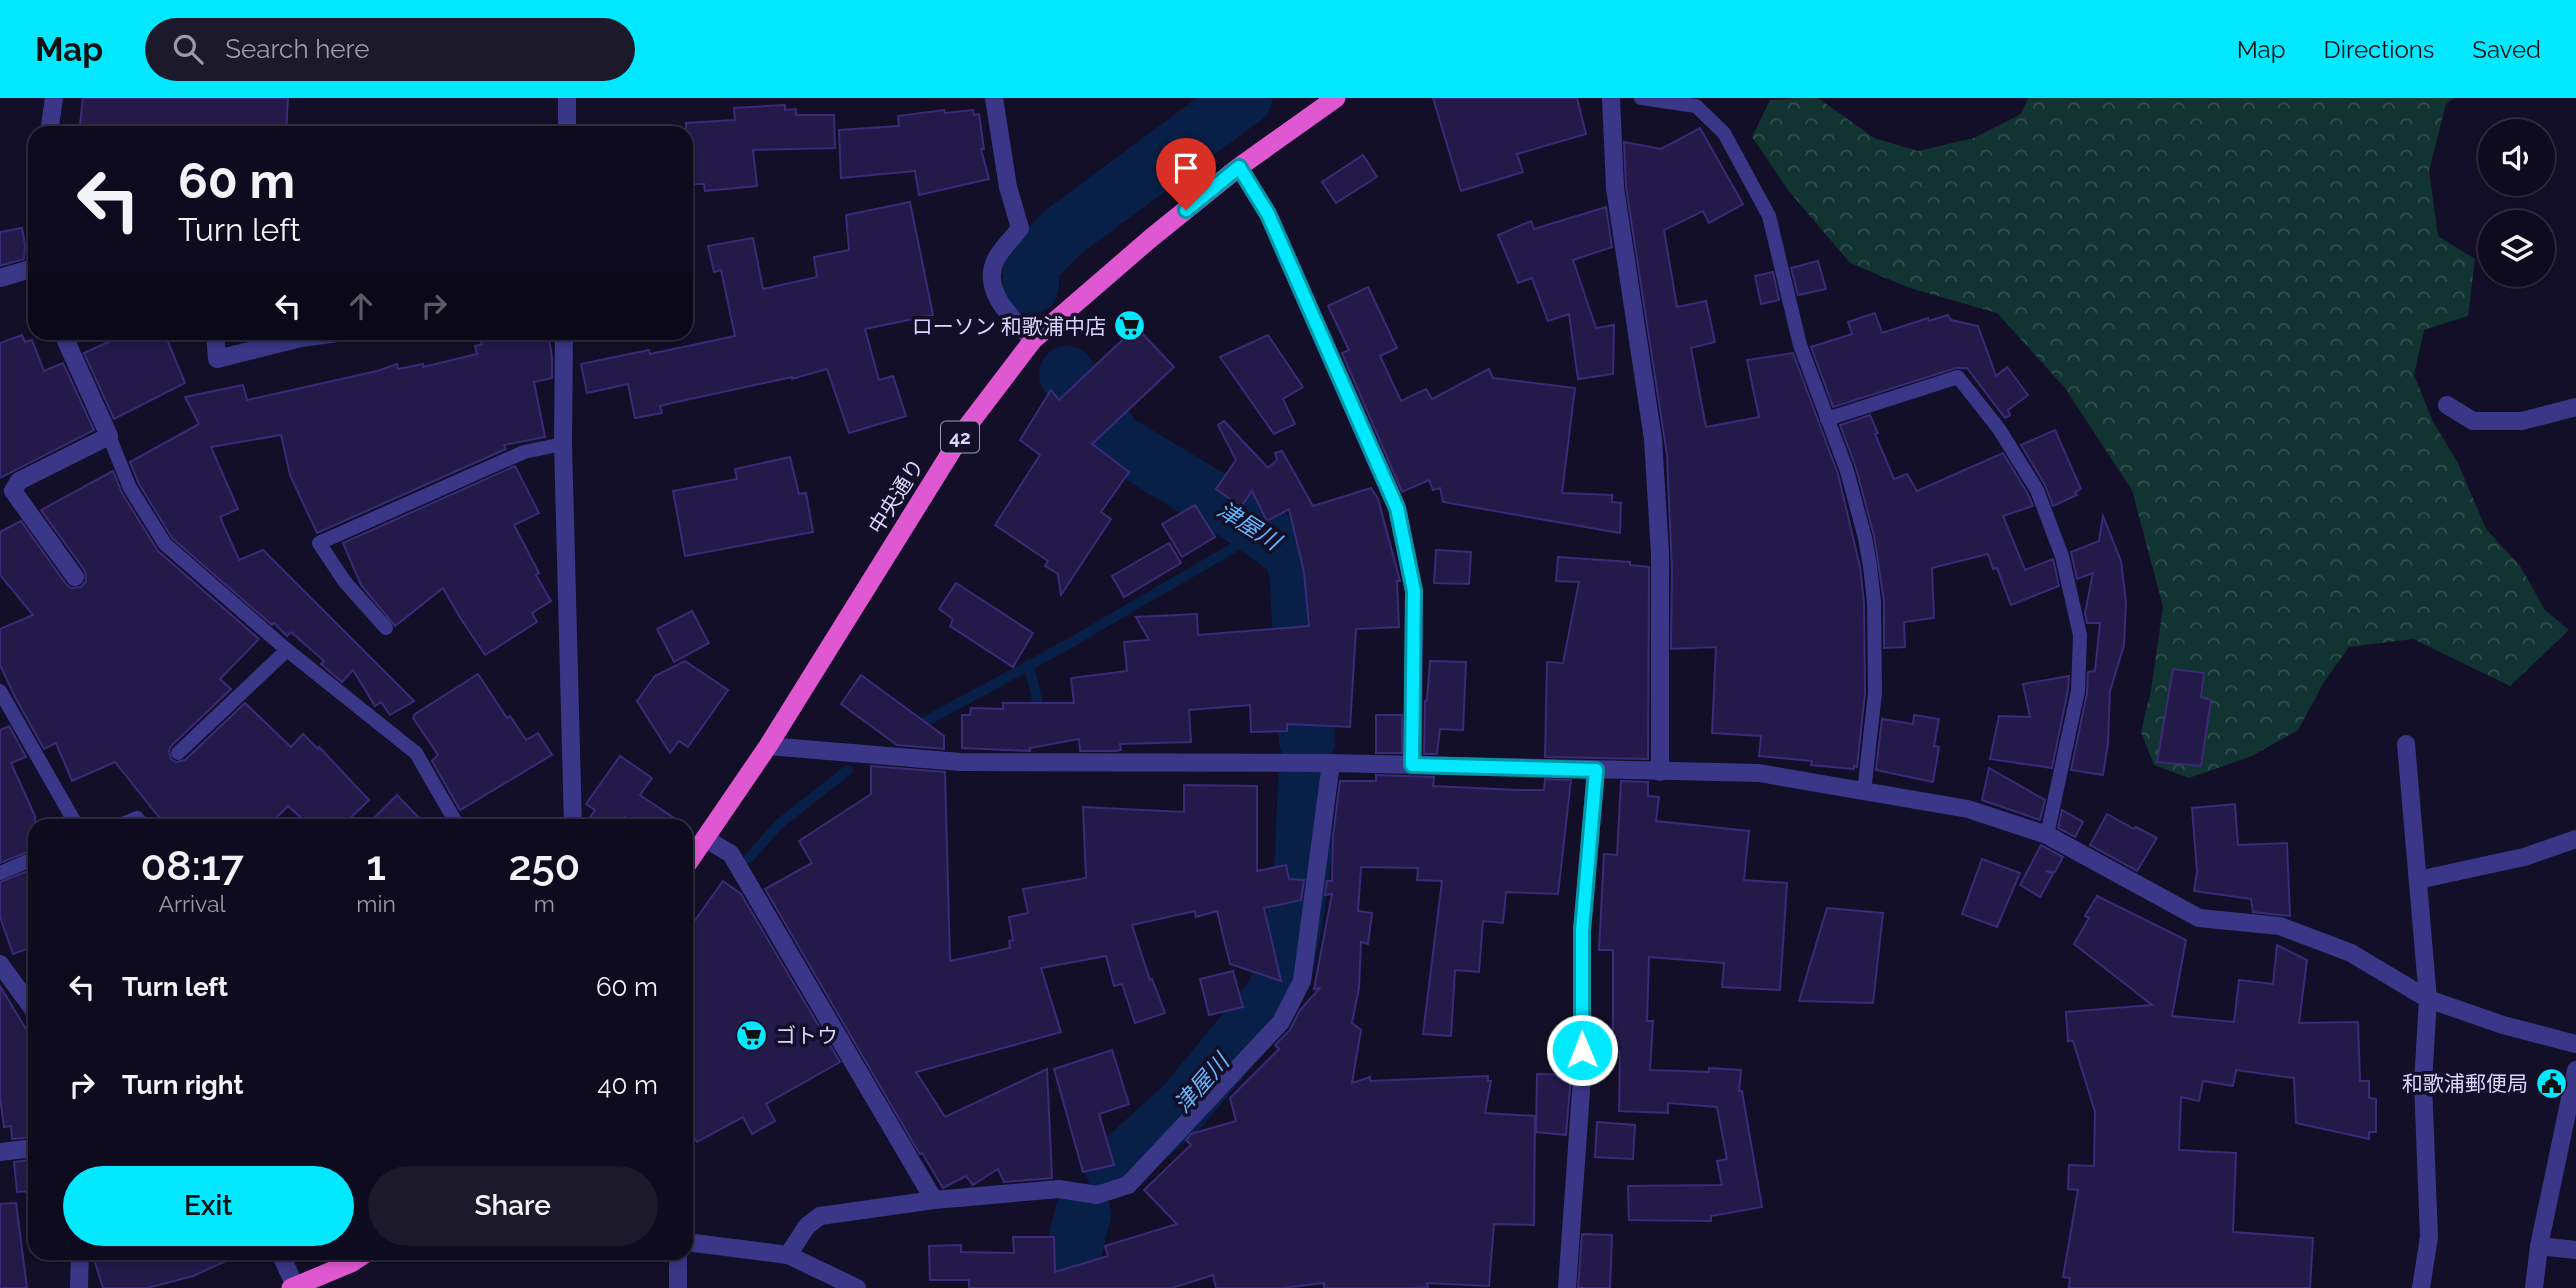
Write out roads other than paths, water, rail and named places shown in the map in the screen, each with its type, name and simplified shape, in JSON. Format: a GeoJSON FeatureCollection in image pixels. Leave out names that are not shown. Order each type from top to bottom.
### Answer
{"type":"FeatureCollection","features":[{"type":"Feature","properties":{"kind":"highway","name":"中央通り"},"geometry":{"type":"LineString","coordinates":[[693,857],[768,746],[966,428],[1033,340],[1151,238],[1324,101]]}},
{"type":"Feature","properties":{"kind":"highway"},"geometry":{"type":"LineString","coordinates":[[294,1287],[356,1260]]}},
{"type":"Feature","properties":{"kind":"street"},"geometry":{"type":"LineString","coordinates":[[49,126],[54,98]]}},
{"type":"Feature","properties":{"kind":"street"},"geometry":{"type":"LineString","coordinates":[[567,98],[567,126]]}},
{"type":"Feature","properties":{"kind":"street"},"geometry":{"type":"LineString","coordinates":[[994,98],[1008,187],[1020,228],[996,258],[991,273],[993,287],[998,300],[1033,340]]}},
{"type":"Feature","properties":{"kind":"street"},"geometry":{"type":"LineString","coordinates":[[1611,98],[1615,188],[1653,439],[1660,554],[1660,772]]}},
{"type":"Feature","properties":{"kind":"street"},"geometry":{"type":"LineString","coordinates":[[1239,167],[1268,214],[1397,508],[1414,591],[1412,765]]}},
{"type":"Feature","properties":{"kind":"street"},"geometry":{"type":"LineString","coordinates":[[0,278],[28,271]]}},
{"type":"Feature","properties":{"kind":"street"},"geometry":{"type":"LineString","coordinates":[[66,340],[109,436],[19,481],[13,491],[75,577]]}},
{"type":"Feature","properties":{"kind":"street"},"geometry":{"type":"LineString","coordinates":[[216,340],[217,359],[293,340]]}},
{"type":"Feature","properties":{"kind":"street"},"geometry":{"type":"LineString","coordinates":[[564,340],[563,444],[573,819]]}},
{"type":"Feature","properties":{"kind":"street"},"geometry":{"type":"LineString","coordinates":[[2447,405],[2473,421],[2522,421],[2576,407]]}},
{"type":"Feature","properties":{"kind":"street"},"geometry":{"type":"LineString","coordinates":[[2406,744],[2428,999],[2423,1083],[2429,1237],[2421,1288]]}},
{"type":"Feature","properties":{"kind":"street"},"geometry":{"type":"LineString","coordinates":[[768,746],[960,762],[1331,763],[1759,774],[1968,808],[2047,835],[2199,918],[2280,926],[2351,953],[2428,999],[2502,1025],[2576,1044]]}},
{"type":"Feature","properties":{"kind":"street"},"geometry":{"type":"LineString","coordinates":[[788,1255],[807,1226],[820,1216],[934,1200],[1059,1189],[1097,1195],[1128,1185],[1281,1022],[1302,981],[1331,763]]}},
{"type":"Feature","properties":{"kind":"street"},"geometry":{"type":"LineString","coordinates":[[1567,1288],[1582,1077],[1582,930],[1596,770]]}},
{"type":"Feature","properties":{"kind":"street"},"geometry":{"type":"LineString","coordinates":[[706,839],[731,855],[934,1200]]}},
{"type":"Feature","properties":{"kind":"street"},"geometry":{"type":"LineString","coordinates":[[2418,880],[2524,857],[2576,839]]}},
{"type":"Feature","properties":{"kind":"street"},"geometry":{"type":"LineString","coordinates":[[0,964],[28,1002]]}},
{"type":"Feature","properties":{"kind":"street"},"geometry":{"type":"LineString","coordinates":[[2533,1288],[2539,1246],[2576,1070]]}},
{"type":"Feature","properties":{"kind":"street"},"geometry":{"type":"LineString","coordinates":[[0,1152],[28,1149]]}},
{"type":"Feature","properties":{"kind":"street"},"geometry":{"type":"LineString","coordinates":[[693,1243],[788,1255],[857,1288]]}},
{"type":"Feature","properties":{"kind":"street"},"geometry":{"type":"LineString","coordinates":[[2539,1246],[2576,1250]]}},
{"type":"Feature","properties":{"kind":"street"},"geometry":{"type":"LineString","coordinates":[[79,1288],[80,1260]]}},
{"type":"Feature","properties":{"kind":"street"},"geometry":{"type":"LineString","coordinates":[[283,1260],[294,1287]]}},
{"type":"Feature","properties":{"kind":"street"},"geometry":{"type":"LineString","coordinates":[[678,1260],[678,1288]]}},
{"type":"Feature","properties":{"kind":"lane"},"geometry":{"type":"LineString","coordinates":[[1641,98],[1696,106],[1724,133],[1769,216],[1800,345],[1847,471],[1870,566],[1874,601],[1875,693],[1864,792]]}},
{"type":"Feature","properties":{"kind":"lane"},"geometry":{"type":"LineString","coordinates":[[1827,419],[1958,377],[1999,429],[2037,489],[2062,556],[2080,635],[2078,691],[2047,835]]}},
{"type":"Feature","properties":{"kind":"lane"},"geometry":{"type":"LineString","coordinates":[[109,436],[130,488],[165,544],[287,650],[416,752],[454,819]]}},
{"type":"Feature","properties":{"kind":"lane"},"geometry":{"type":"LineString","coordinates":[[386,628],[345,582],[319,543],[524,452],[563,444]]}},
{"type":"Feature","properties":{"kind":"lane"},"geometry":{"type":"LineString","coordinates":[[178,753],[287,650]]}},
{"type":"Feature","properties":{"kind":"lane"},"geometry":{"type":"LineString","coordinates":[[0,691],[73,819]]}},
{"type":"Feature","properties":{"kind":"lane"},"geometry":{"type":"LineString","coordinates":[[0,873],[28,861]]}},
{"type":"Feature","properties":{"kind":"waterway","name":"津屋川"},"geometry":{"type":"LineString","coordinates":[[1031,286],[1031,265],[1063,232],[1244,98]]}},
{"type":"Feature","properties":{"kind":"waterway","name":"津屋川"},"geometry":{"type":"LineString","coordinates":[[1067,374],[1116,441],[1242,517],[1291,552],[1297,571],[1307,740]]}},
{"type":"Feature","properties":{"kind":"waterway"},"geometry":{"type":"LineString","coordinates":[[915,727],[1063,647],[1240,544],[1242,517]]}},
{"type":"Feature","properties":{"kind":"waterway"},"geometry":{"type":"LineString","coordinates":[[1029,664],[1040,714]]}},
{"type":"Feature","properties":{"kind":"waterway"},"geometry":{"type":"LineString","coordinates":[[749,858],[779,824],[848,770]]}},
{"type":"Feature","properties":{"kind":"waterway","name":"津屋川"},"geometry":{"type":"LineString","coordinates":[[1113,1169],[1184,1105],[1272,998],[1285,968],[1297,907],[1303,858],[1306,780]]}},
{"type":"Feature","properties":{"kind":"waterway","name":"津屋川"},"geometry":{"type":"LineString","coordinates":[[1070,1288],[1069,1270],[1083,1213]]}},
{"type":"Feature","properties":{"kind":"place","name":"ローソン 和歌浦中店"},"geometry":{"type":"Point","coordinates":[1129,326]}},
{"type":"Feature","properties":{"kind":"place","name":"ゴトウ"},"geometry":{"type":"Point","coordinates":[752,1035]}},
{"type":"Feature","properties":{"kind":"place","name":"和歌浦郵便局"},"geometry":{"type":"Point","coordinates":[2551,1083]}}]}
